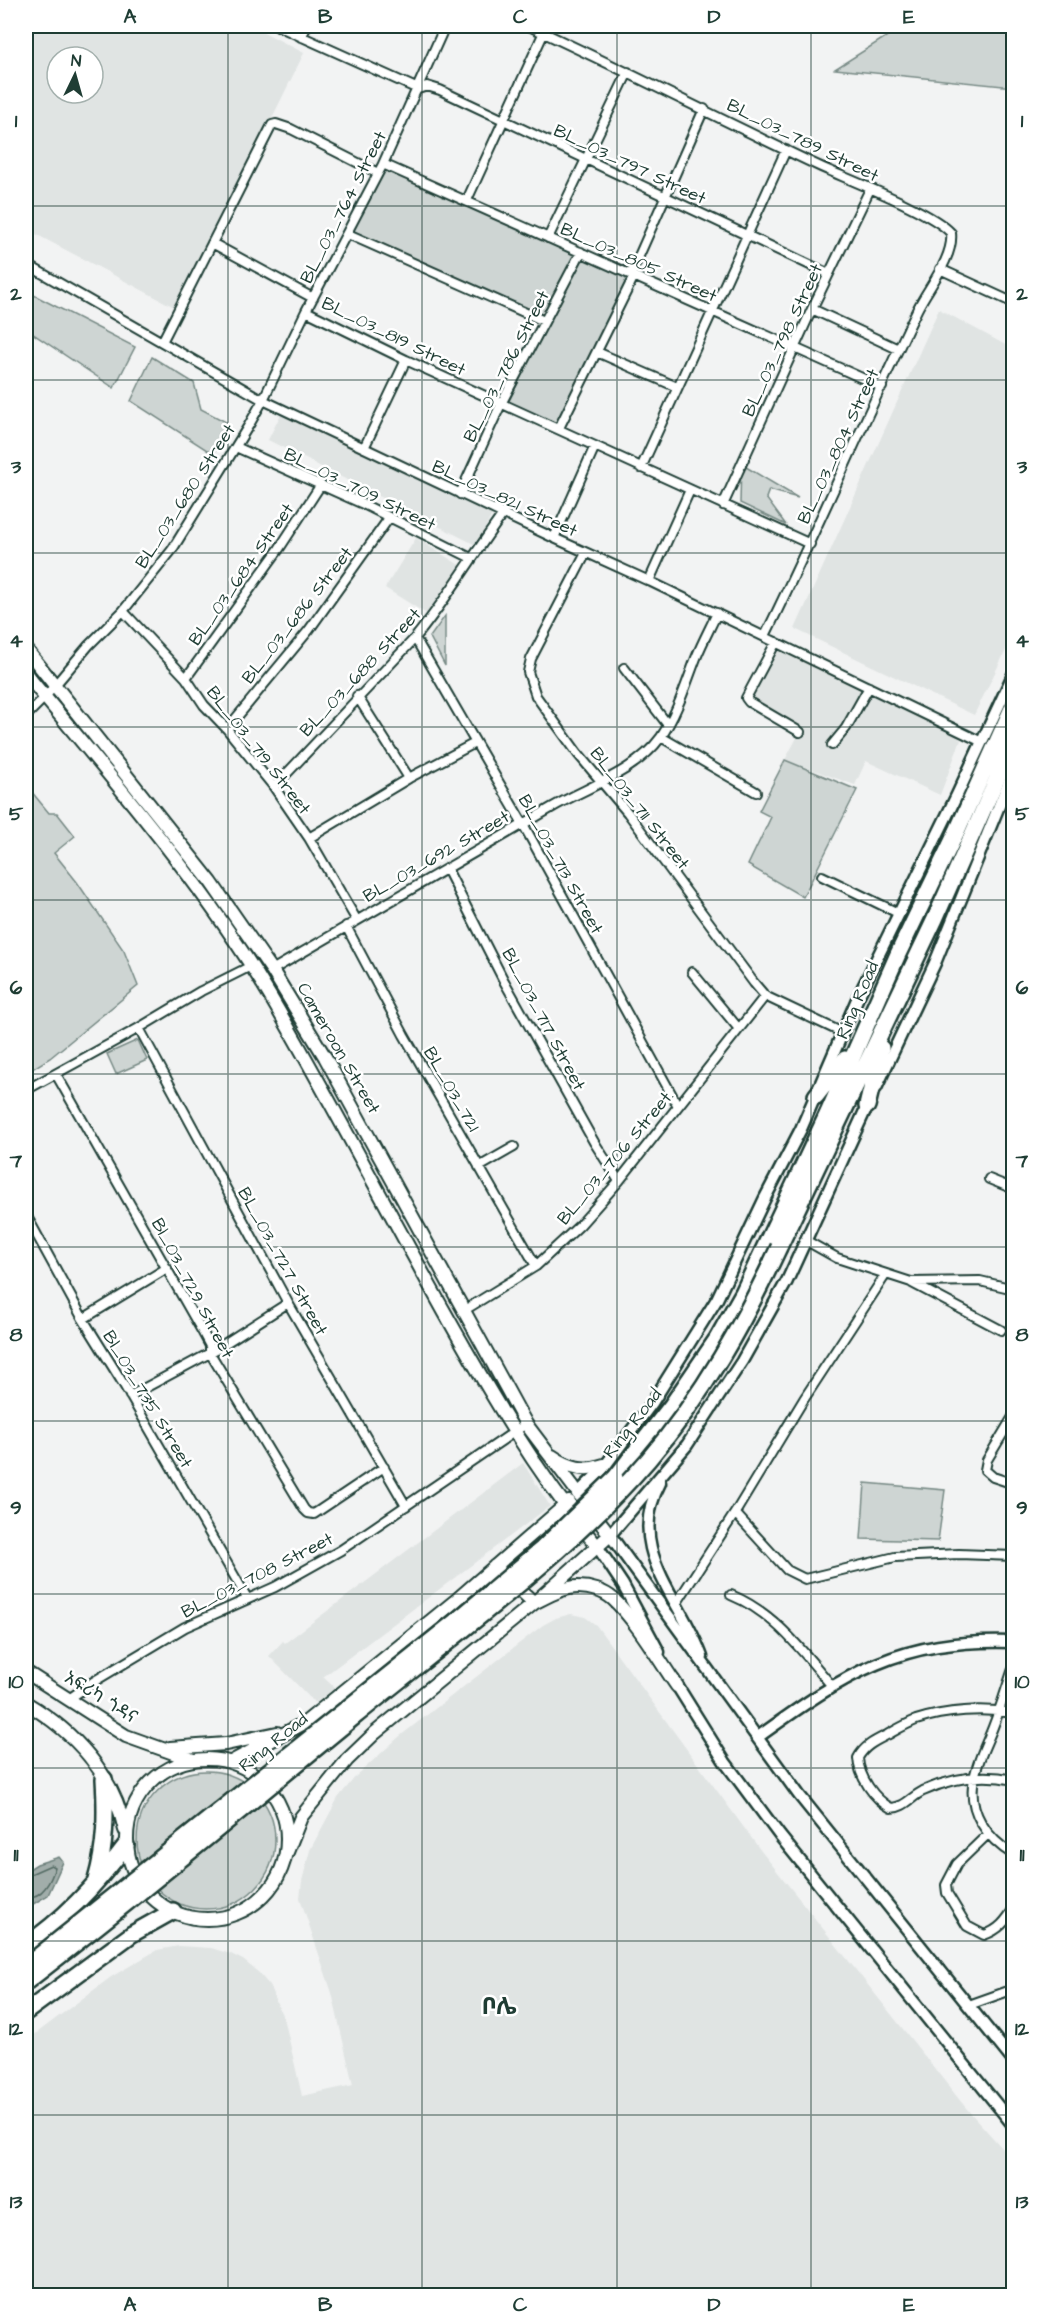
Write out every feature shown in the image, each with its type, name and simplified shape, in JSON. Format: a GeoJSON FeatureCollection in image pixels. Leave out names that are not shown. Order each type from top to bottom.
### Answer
{"type":"FeatureCollection","features":[{"type":"Feature","properties":{"kind":"highway","name":"Ring Road"},"geometry":{"type":"LineString","coordinates":[[26,1982],[545,1562],[625,1485],[654,1452],[698,1393],[747,1315],[834,1115],[866,1029],[898,954],[1014,704]]}},
{"type":"Feature","properties":{"kind":"highway","name":"Ring Road"},"geometry":{"type":"LineString","coordinates":[[26,1966],[456,1621],[542,1549],[615,1478],[662,1419],[717,1339],[743,1293],[834,1115],[888,1019],[962,860],[1014,740]]}},
{"type":"Feature","properties":{"kind":"highway"},"geometry":{"type":"LineString","coordinates":[[867,1106],[888,1019]]}},
{"type":"Feature","properties":{"kind":"highway"},"geometry":{"type":"LineString","coordinates":[[816,1096],[866,1029]]}},
{"type":"Feature","properties":{"kind":"highway"},"geometry":{"type":"LineString","coordinates":[[95,1884],[104,1849],[105,1779]]}},
{"type":"Feature","properties":{"kind":"highway"},"geometry":{"type":"LineString","coordinates":[[26,1945],[65,1916],[95,1884],[126,1840]]}},
{"type":"Feature","properties":{"kind":"highway"},"geometry":{"type":"LineString","coordinates":[[26,2012],[132,1934],[173,1911]]}},
{"type":"Feature","properties":{"kind":"main road","name":"Cameroon Street"},"geometry":{"type":"LineString","coordinates":[[26,649],[211,882],[272,970],[325,1057],[526,1424],[609,1535]]}},
{"type":"Feature","properties":{"kind":"main road","name":"Cameroon Street"},"geometry":{"type":"LineString","coordinates":[[26,674],[170,851],[234,938],[310,1065],[488,1390],[564,1507],[597,1546]]}},
{"type":"Feature","properties":{"kind":"main road"},"geometry":{"type":"LineString","coordinates":[[310,1065],[325,1057]]}},
{"type":"Feature","properties":{"kind":"main road"},"geometry":{"type":"LineString","coordinates":[[488,1390],[503,1383]]}},
{"type":"Feature","properties":{"kind":"main road"},"geometry":{"type":"LineString","coordinates":[[540,1444],[560,1462],[570,1467],[588,1469],[604,1465]]}},
{"type":"Feature","properties":{"kind":"main road","name":"Ring Road"},"geometry":{"type":"LineString","coordinates":[[231,1762],[306,1722],[495,1566],[578,1494]]}},
{"type":"Feature","properties":{"kind":"main road"},"geometry":{"type":"LineString","coordinates":[[26,1703],[59,1725],[87,1752],[105,1779],[120,1809],[131,1866],[141,1885],[155,1900],[173,1911],[196,1918],[222,1918],[246,1909],[267,1893],[281,1871],[301,1817],[347,1760],[375,1733],[534,1603],[609,1535]]}},
{"type":"Feature","properties":{"kind":"main road"},"geometry":{"type":"LineString","coordinates":[[495,1566],[534,1603]]}},
{"type":"Feature","properties":{"kind":"main road"},"geometry":{"type":"LineString","coordinates":[[534,1603],[558,1592],[577,1587],[598,1590],[612,1599],[627,1615],[677,1686]]}},
{"type":"Feature","properties":{"kind":"main road","name":"አፍሪካ ጎዳና"},"geometry":{"type":"LineString","coordinates":[[26,1672],[126,1736],[193,1760]]}},
{"type":"Feature","properties":{"kind":"main road"},"geometry":{"type":"LineString","coordinates":[[164,1749],[202,1748],[247,1741],[306,1722]]}},
{"type":"Feature","properties":{"kind":"main road"},"geometry":{"type":"LineString","coordinates":[[126,1840],[130,1814],[140,1794],[154,1778],[172,1766],[193,1760],[212,1759],[231,1762],[249,1770],[264,1782],[276,1797],[286,1823],[287,1852]]}},
{"type":"Feature","properties":{"kind":"street","name":"BL_03_797 Street"},"geometry":{"type":"LineString","coordinates":[[278,26],[418,89],[426,86],[440,90],[829,273]]}},
{"type":"Feature","properties":{"kind":"street"},"geometry":{"type":"LineString","coordinates":[[301,37],[307,26]]}},
{"type":"Feature","properties":{"kind":"street","name":"BL_03_764 Street"},"geometry":{"type":"LineString","coordinates":[[263,400],[306,311],[383,164],[445,26]]}},
{"type":"Feature","properties":{"kind":"street","name":"BL_03_789 Street"},"geometry":{"type":"LineString","coordinates":[[529,26],[946,227],[951,233],[952,242],[950,252],[940,269]]}},
{"type":"Feature","properties":{"kind":"street"},"geometry":{"type":"LineString","coordinates":[[467,200],[544,32]]}},
{"type":"Feature","properties":{"kind":"street"},"geometry":{"type":"LineString","coordinates":[[548,238],[628,72]]}},
{"type":"Feature","properties":{"kind":"street"},"geometry":{"type":"LineString","coordinates":[[559,428],[632,275],[704,109]]}},
{"type":"Feature","properties":{"kind":"street"},"geometry":{"type":"LineString","coordinates":[[162,342],[272,125],[281,125],[291,129],[378,173]]}},
{"type":"Feature","properties":{"kind":"street"},"geometry":{"type":"LineString","coordinates":[[641,468],[786,150]]}},
{"type":"Feature","properties":{"kind":"street","name":"BL_03_805 Street"},"geometry":{"type":"LineString","coordinates":[[383,164],[882,387]]}},
{"type":"Feature","properties":{"kind":"street","name":"BL_03_798 Street"},"geometry":{"type":"LineString","coordinates":[[723,505],[793,348],[870,189]]}},
{"type":"Feature","properties":{"kind":"street"},"geometry":{"type":"LineString","coordinates":[[348,234],[544,321]]}},
{"type":"Feature","properties":{"kind":"street"},"geometry":{"type":"LineString","coordinates":[[212,243],[313,298]]}},
{"type":"Feature","properties":{"kind":"street","name":"BL_03_786 Street"},"geometry":{"type":"LineString","coordinates":[[460,494],[501,404],[581,252]]}},
{"type":"Feature","properties":{"kind":"street","name":"BL_03_821 Street"},"geometry":{"type":"LineString","coordinates":[[26,264],[263,400],[586,553],[649,580],[982,742]]}},
{"type":"Feature","properties":{"kind":"street"},"geometry":{"type":"LineString","coordinates":[[940,269],[1014,303]]}},
{"type":"Feature","properties":{"kind":"street","name":"BL_03_804 Street"},"geometry":{"type":"LineString","coordinates":[[765,636],[810,544],[898,349],[940,269]]}},
{"type":"Feature","properties":{"kind":"street"},"geometry":{"type":"LineString","coordinates":[[812,309],[898,349]]}},
{"type":"Feature","properties":{"kind":"street","name":"BL_03_819 Street"},"geometry":{"type":"LineString","coordinates":[[306,311],[501,404],[559,428],[641,468],[810,544]]}},
{"type":"Feature","properties":{"kind":"street"},"geometry":{"type":"LineString","coordinates":[[597,352],[677,387]]}},
{"type":"Feature","properties":{"kind":"street"},"geometry":{"type":"LineString","coordinates":[[364,448],[406,360]]}},
{"type":"Feature","properties":{"kind":"street","name":"BL_03_680 Street"},"geometry":{"type":"LineString","coordinates":[[26,716],[89,645],[123,611],[172,550],[263,400]]}},
{"type":"Feature","properties":{"kind":"street"},"geometry":{"type":"LineString","coordinates":[[554,538],[595,446]]}},
{"type":"Feature","properties":{"kind":"street","name":"BL_03_709 Street"},"geometry":{"type":"LineString","coordinates":[[236,447],[361,503],[471,558]]}},
{"type":"Feature","properties":{"kind":"street","name":"BL_03_684 Street"},"geometry":{"type":"LineString","coordinates":[[186,678],[279,549],[320,486]]}},
{"type":"Feature","properties":{"kind":"street"},"geometry":{"type":"LineString","coordinates":[[649,580],[690,490]]}},
{"type":"Feature","properties":{"kind":"street","name":"BL_03_688 Street"},"geometry":{"type":"LineString","coordinates":[[274,787],[357,696],[415,638],[503,514]]}},
{"type":"Feature","properties":{"kind":"street","name":"BL_03_686 Street"},"geometry":{"type":"LineString","coordinates":[[227,729],[309,630],[388,518]]}},
{"type":"Feature","properties":{"kind":"street","name":"BL_03_711 Street"},"geometry":{"type":"LineString","coordinates":[[586,553],[535,648],[528,672],[536,696],[578,754],[604,781],[765,996],[843,1033]]}},
{"type":"Feature","properties":{"kind":"street","name":"BL_03_719 Street"},"geometry":{"type":"LineString","coordinates":[[123,611],[186,678],[204,705],[227,729],[274,787],[309,838],[356,919]]}},
{"type":"Feature","properties":{"kind":"street","name":"BL_03_692 Street"},"geometry":{"type":"LineString","coordinates":[[272,970],[563,800],[604,781],[650,750],[668,725],[717,613]]}},
{"type":"Feature","properties":{"kind":"street","name":"BL_03_713 Street"},"geometry":{"type":"LineString","coordinates":[[415,638],[523,824],[678,1106]]}},
{"type":"Feature","properties":{"kind":"street"},"geometry":{"type":"LineString","coordinates":[[776,642],[746,698],[800,732]]}},
{"type":"Feature","properties":{"kind":"street"},"geometry":{"type":"LineString","coordinates":[[624,668],[668,725]]}},
{"type":"Feature","properties":{"kind":"street","name":"Ring Road"},"geometry":{"type":"LineString","coordinates":[[578,1494],[604,1465],[652,1403],[717,1299],[816,1096],[898,913],[1014,673]]}},
{"type":"Feature","properties":{"kind":"street"},"geometry":{"type":"LineString","coordinates":[[832,746],[846,728],[869,687]]}},
{"type":"Feature","properties":{"kind":"street"},"geometry":{"type":"LineString","coordinates":[[357,696],[409,778]]}},
{"type":"Feature","properties":{"kind":"street"},"geometry":{"type":"LineString","coordinates":[[662,736],[756,792]]}},
{"type":"Feature","properties":{"kind":"street"},"geometry":{"type":"LineString","coordinates":[[309,838],[409,778],[475,743]]}},
{"type":"Feature","properties":{"kind":"street"},"geometry":{"type":"LineString","coordinates":[[1014,769],[935,963],[781,1291],[721,1395],[669,1467],[609,1535],[799,1795],[1014,2062]]}},
{"type":"Feature","properties":{"kind":"street","name":"BL_03_717 Street"},"geometry":{"type":"LineString","coordinates":[[447,869],[504,981],[589,1133],[619,1181]]}},
{"type":"Feature","properties":{"kind":"street"},"geometry":{"type":"LineString","coordinates":[[822,876],[898,913]]}},
{"type":"Feature","properties":{"kind":"street","name":"BL_03_721"},"geometry":{"type":"LineString","coordinates":[[346,926],[404,1035],[536,1266]]}},
{"type":"Feature","properties":{"kind":"street"},"geometry":{"type":"LineString","coordinates":[[26,1090],[201,991],[251,966]]}},
{"type":"Feature","properties":{"kind":"street"},"geometry":{"type":"LineString","coordinates":[[692,972],[739,1029]]}},
{"type":"Feature","properties":{"kind":"street","name":"BL_03_706 Street."},"geometry":{"type":"LineString","coordinates":[[463,1311],[536,1266],[580,1225],[619,1181],[765,996]]}},
{"type":"Feature","properties":{"kind":"street","name":"BL_03_727 Street"},"geometry":{"type":"LineString","coordinates":[[139,1028],[288,1303],[406,1506]]}},
{"type":"Feature","properties":{"kind":"street","name":"Bl_03_729 Street"},"geometry":{"type":"LineString","coordinates":[[56,1074],[167,1268],[210,1346],[210,1353],[308,1513],[314,1514],[384,1467]]}},
{"type":"Feature","properties":{"kind":"street"},"geometry":{"type":"LineString","coordinates":[[479,1167],[514,1147]]}},
{"type":"Feature","properties":{"kind":"street"},"geometry":{"type":"LineString","coordinates":[[989,1179],[1014,1189]]}},
{"type":"Feature","properties":{"kind":"street","name":"Bl_03_735 Street"},"geometry":{"type":"LineString","coordinates":[[26,1215],[83,1320],[130,1396],[247,1598]]}},
{"type":"Feature","properties":{"kind":"street"},"geometry":{"type":"LineString","coordinates":[[805,1240],[837,1258],[911,1282],[1001,1330]]}},
{"type":"Feature","properties":{"kind":"street"},"geometry":{"type":"LineString","coordinates":[[83,1320],[167,1268]]}},
{"type":"Feature","properties":{"kind":"street"},"geometry":{"type":"LineString","coordinates":[[676,1604],[735,1513],[804,1399],[886,1274]]}},
{"type":"Feature","properties":{"kind":"street"},"geometry":{"type":"LineString","coordinates":[[1005,1286],[1014,1279]]}},
{"type":"Feature","properties":{"kind":"street"},"geometry":{"type":"LineString","coordinates":[[911,1282],[980,1281],[1014,1289]]}},
{"type":"Feature","properties":{"kind":"street"},"geometry":{"type":"LineString","coordinates":[[130,1396],[210,1353],[288,1303]]}},
{"type":"Feature","properties":{"kind":"street"},"geometry":{"type":"LineString","coordinates":[[1014,1415],[987,1460],[985,1470],[993,1477],[1014,1484]]}},
{"type":"Feature","properties":{"kind":"street","name":"BL_03_708 Street"},"geometry":{"type":"LineString","coordinates":[[69,1699],[93,1682],[185,1628],[275,1587],[341,1550],[526,1424]]}},
{"type":"Feature","properties":{"kind":"street"},"geometry":{"type":"LineString","coordinates":[[669,1467],[656,1490],[650,1510],[648,1533],[652,1556],[696,1640],[706,1668]]}},
{"type":"Feature","properties":{"kind":"street"},"geometry":{"type":"LineString","coordinates":[[735,1513],[788,1570],[805,1579],[904,1556],[959,1554],[1014,1556]]}},
{"type":"Feature","properties":{"kind":"street"},"geometry":{"type":"LineString","coordinates":[[597,1546],[623,1585],[677,1686],[725,1762],[780,1836],[1014,2126]]}},
{"type":"Feature","properties":{"kind":"street"},"geometry":{"type":"LineString","coordinates":[[731,1595],[751,1603],[767,1615],[832,1686]]}},
{"type":"Feature","properties":{"kind":"street"},"geometry":{"type":"LineString","coordinates":[[758,1737],[832,1686],[877,1662],[912,1650],[953,1643],[1014,1642]]}},
{"type":"Feature","properties":{"kind":"street"},"geometry":{"type":"LineString","coordinates":[[1014,1666],[974,1777],[972,1791],[976,1814],[988,1834],[1014,1854]]}},
{"type":"Feature","properties":{"kind":"street"},"geometry":{"type":"LineString","coordinates":[[1014,1713],[1000,1710],[955,1712],[916,1720],[872,1743],[861,1752],[858,1758],[862,1776],[875,1795],[891,1808],[900,1808],[922,1792],[939,1785],[974,1777],[1014,1780]]}},
{"type":"Feature","properties":{"kind":"street"},"geometry":{"type":"LineString","coordinates":[[988,1834],[957,1864],[946,1885],[947,1893],[967,1926],[984,1935],[993,1932],[1005,1923],[1014,1908]]}},
{"type":"Feature","properties":{"kind":"street"},"geometry":{"type":"LineString","coordinates":[[969,2005],[1014,1989]]}},
{"type":"Feature","properties":{"kind":"shaded area"},"geometry":{"type":"Polygon","coordinates":[[[26,26],[252,26],[304,53],[178,309],[26,229],[26,26]]]}},
{"type":"Feature","properties":{"kind":"shaded area"},"geometry":{"type":"Polygon","coordinates":[[[903,26],[1013,26],[1013,87],[835,69],[903,26]]]}},
{"type":"Feature","properties":{"kind":"shaded area"},"geometry":{"type":"Polygon","coordinates":[[[386,163],[634,274],[562,430],[506,407],[548,322],[350,234],[386,163]]]}},
{"type":"Feature","properties":{"kind":"shaded area"},"geometry":{"type":"Polygon","coordinates":[[[26,291],[135,347],[114,388],[26,329],[26,291]]]}},
{"type":"Feature","properties":{"kind":"shaded area"},"geometry":{"type":"Polygon","coordinates":[[[939,309],[1013,349],[1013,636],[974,715],[795,629],[939,309]]]}},
{"type":"Feature","properties":{"kind":"shaded area"},"geometry":{"type":"Polygon","coordinates":[[[152,357],[194,383],[201,409],[228,423],[213,454],[131,401],[152,357]]]}},
{"type":"Feature","properties":{"kind":"shaded area"},"geometry":{"type":"Polygon","coordinates":[[[283,410],[492,515],[476,545],[268,440],[283,410]]]}},
{"type":"Feature","properties":{"kind":"shaded area"},"geometry":{"type":"Polygon","coordinates":[[[741,464],[798,498],[769,490],[766,498],[786,525],[740,503],[741,464]]]}},
{"type":"Feature","properties":{"kind":"shaded area"},"geometry":{"type":"Polygon","coordinates":[[[416,538],[461,566],[430,616],[385,588],[416,538]]]}},
{"type":"Feature","properties":{"kind":"shaded area"},"geometry":{"type":"Polygon","coordinates":[[[445,616],[445,666],[430,637],[445,616]]]}},
{"type":"Feature","properties":{"kind":"shaded area"},"geometry":{"type":"Polygon","coordinates":[[[777,649],[955,734],[961,740],[940,795],[866,761],[855,785],[785,760],[800,732],[746,698],[777,649]]]}},
{"type":"Feature","properties":{"kind":"shaded area"},"geometry":{"type":"Polygon","coordinates":[[[785,760],[857,790],[803,897],[748,865],[771,817],[759,811],[785,760]]]}},
{"type":"Feature","properties":{"kind":"shaded area"},"geometry":{"type":"Polygon","coordinates":[[[26,785],[49,813],[57,813],[75,836],[54,853],[77,882],[124,951],[138,986],[50,1058],[26,1073],[26,785]]]}},
{"type":"Feature","properties":{"kind":"shaded area"},"geometry":{"type":"Polygon","coordinates":[[[138,1040],[147,1060],[116,1074],[107,1054],[138,1040]]]}},
{"type":"Feature","properties":{"kind":"shaded area"},"geometry":{"type":"Polygon","coordinates":[[[523,1463],[550,1506],[323,1677],[335,1688],[315,1703],[269,1656],[283,1641],[285,1643],[523,1463]]]}},
{"type":"Feature","properties":{"kind":"shaded area"},"geometry":{"type":"Polygon","coordinates":[[[865,1483],[945,1490],[938,1541],[861,1539],[865,1483]]]}},
{"type":"Feature","properties":{"kind":"shaded area"},"geometry":{"type":"Polygon","coordinates":[[[571,1614],[585,1617],[596,1625],[761,1851],[966,2108],[1013,2160],[1013,2295],[26,2295],[26,2041],[111,1977],[157,1950],[179,1946],[211,1948],[243,1960],[269,1985],[285,2022],[302,2096],[353,2085],[332,1993],[300,1898],[310,1850],[338,1798],[356,1776],[400,1736],[543,1625],[571,1614]]]}},
{"type":"Feature","properties":{"kind":"shaded area"},"geometry":{"type":"Polygon","coordinates":[[[206,1771],[232,1776],[255,1791],[270,1814],[275,1840],[270,1866],[255,1889],[232,1904],[206,1909],[180,1904],[157,1889],[142,1866],[137,1840],[142,1814],[157,1791],[180,1776],[206,1771]]]}},
{"type":"Feature","properties":{"kind":"water"},"geometry":{"type":"Polygon","coordinates":[[[59,1857],[63,1862],[48,1895],[30,1906],[26,1901],[26,1871],[37,1864],[59,1857]]]}},
{"type":"Feature","properties":{"kind":"district","name":"ቦሌ"},"geometry":{"type":"Point","coordinates":[499,2006]}}]}
